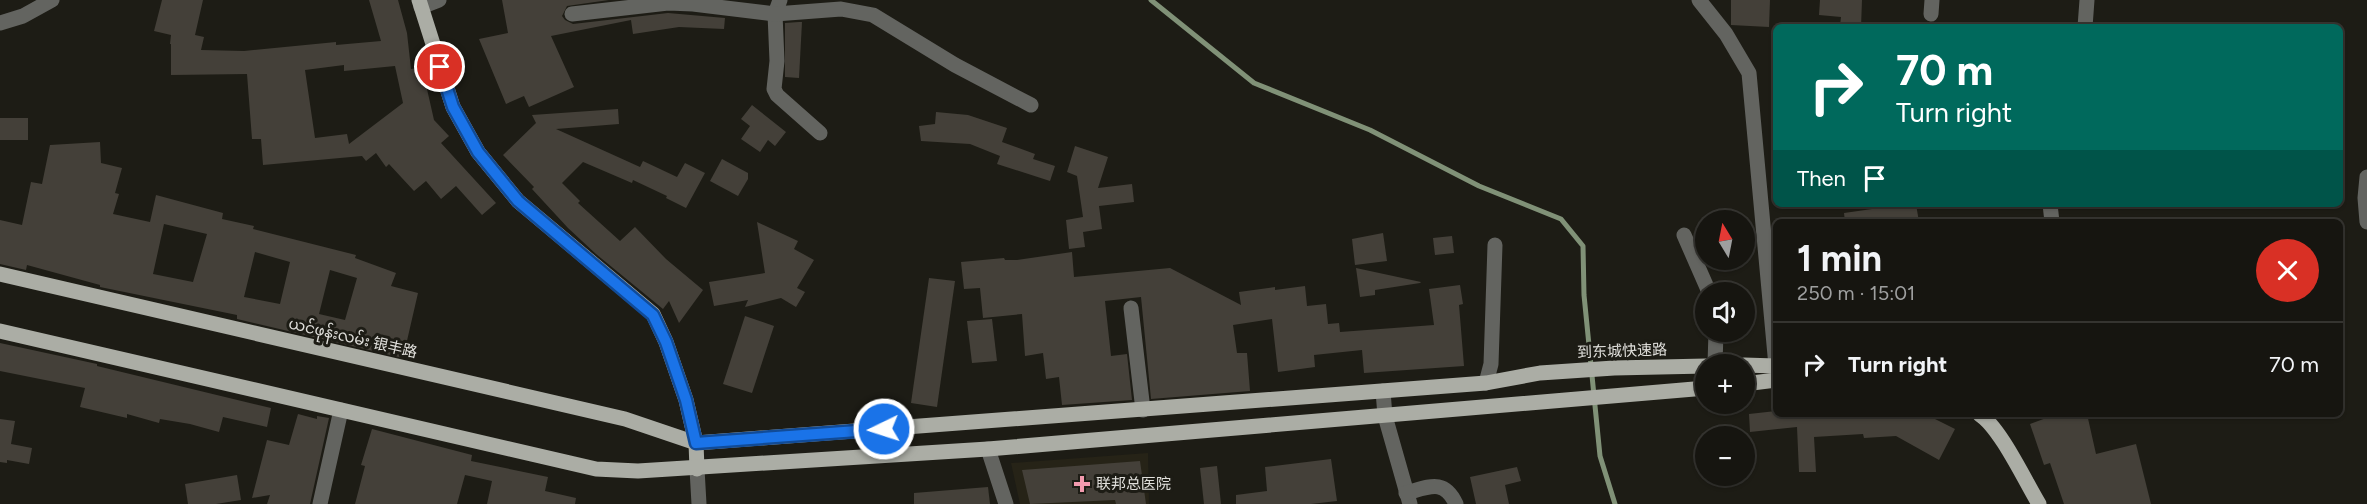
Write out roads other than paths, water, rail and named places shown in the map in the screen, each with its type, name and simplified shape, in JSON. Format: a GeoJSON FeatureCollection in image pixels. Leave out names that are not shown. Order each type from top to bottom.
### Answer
{"type":"FeatureCollection","features":[{"type":"Feature","properties":{"kind":"main road"},"geometry":{"type":"LineString","coordinates":[[420,4],[453,107],[478,152],[518,201],[653,315],[666,342],[686,400],[696,443],[698,469]]}},
{"type":"Feature","properties":{"kind":"main road","name":"ယင်ဖုန်းလမ်း 银丰路"},"geometry":{"type":"LineString","coordinates":[[0,274],[625,419],[696,443]]}},
{"type":"Feature","properties":{"kind":"main road"},"geometry":{"type":"LineString","coordinates":[[0,331],[596,469],[638,471],[988,449],[1695,389]]}},
{"type":"Feature","properties":{"kind":"main road"},"geometry":{"type":"LineString","coordinates":[[1755,365],[1773,366]]}},
{"type":"Feature","properties":{"kind":"main road","name":"到东城快速路"},"geometry":{"type":"LineString","coordinates":[[696,443],[1486,383],[1540,373],[1695,366]]}},
{"type":"Feature","properties":{"kind":"main road"},"geometry":{"type":"LineString","coordinates":[[1755,383],[1773,380]]}},
{"type":"Feature","properties":{"kind":"main road"},"geometry":{"type":"LineString","coordinates":[[1984,417],[2000,438],[2039,504]]}},
{"type":"Feature","properties":{"kind":"street"},"geometry":{"type":"LineString","coordinates":[[0,23],[23,16],[52,0]]}},
{"type":"Feature","properties":{"kind":"street"},"geometry":{"type":"LineString","coordinates":[[420,4],[439,0]]}},
{"type":"Feature","properties":{"kind":"street"},"geometry":{"type":"LineString","coordinates":[[1699,0],[1726,34],[1749,73],[1773,333]]}},
{"type":"Feature","properties":{"kind":"street"},"geometry":{"type":"LineString","coordinates":[[2085,24],[2087,0]]}},
{"type":"Feature","properties":{"kind":"street"},"geometry":{"type":"LineString","coordinates":[[572,14],[668,3],[841,9],[873,15],[955,65],[1030,105]]}},
{"type":"Feature","properties":{"kind":"street"},"geometry":{"type":"LineString","coordinates":[[778,7],[774,89],[777,95],[820,133]]}},
{"type":"Feature","properties":{"kind":"street"},"geometry":{"type":"LineString","coordinates":[[2367,177],[2365,198],[2367,222]]}},
{"type":"Feature","properties":{"kind":"street"},"geometry":{"type":"LineString","coordinates":[[1684,235],[1705,282]]}},
{"type":"Feature","properties":{"kind":"street"},"geometry":{"type":"LineString","coordinates":[[1486,383],[1491,364],[1495,245]]}},
{"type":"Feature","properties":{"kind":"street"},"geometry":{"type":"LineString","coordinates":[[1131,308],[1143,410]]}},
{"type":"Feature","properties":{"kind":"street"},"geometry":{"type":"LineString","coordinates":[[1383,391],[1385,416],[1408,499],[1432,486],[1444,487],[1451,493],[1456,504]]}},
{"type":"Feature","properties":{"kind":"street"},"geometry":{"type":"LineString","coordinates":[[320,504],[341,410]]}},
{"type":"Feature","properties":{"kind":"street"},"geometry":{"type":"LineString","coordinates":[[988,449],[1006,504]]}},
{"type":"Feature","properties":{"kind":"street"},"geometry":{"type":"LineString","coordinates":[[698,469],[699,504]]}},
{"type":"Feature","properties":{"kind":"waterway"},"geometry":{"type":"LineString","coordinates":[[1151,0],[1254,83],[1370,130],[1479,186],[1561,219],[1583,246],[1584,295],[1600,456],[1615,504]]}},
{"type":"Feature","properties":{"kind":"place","name":"联邦总医院"},"geometry":{"type":"Point","coordinates":[1082,484]}}]}
